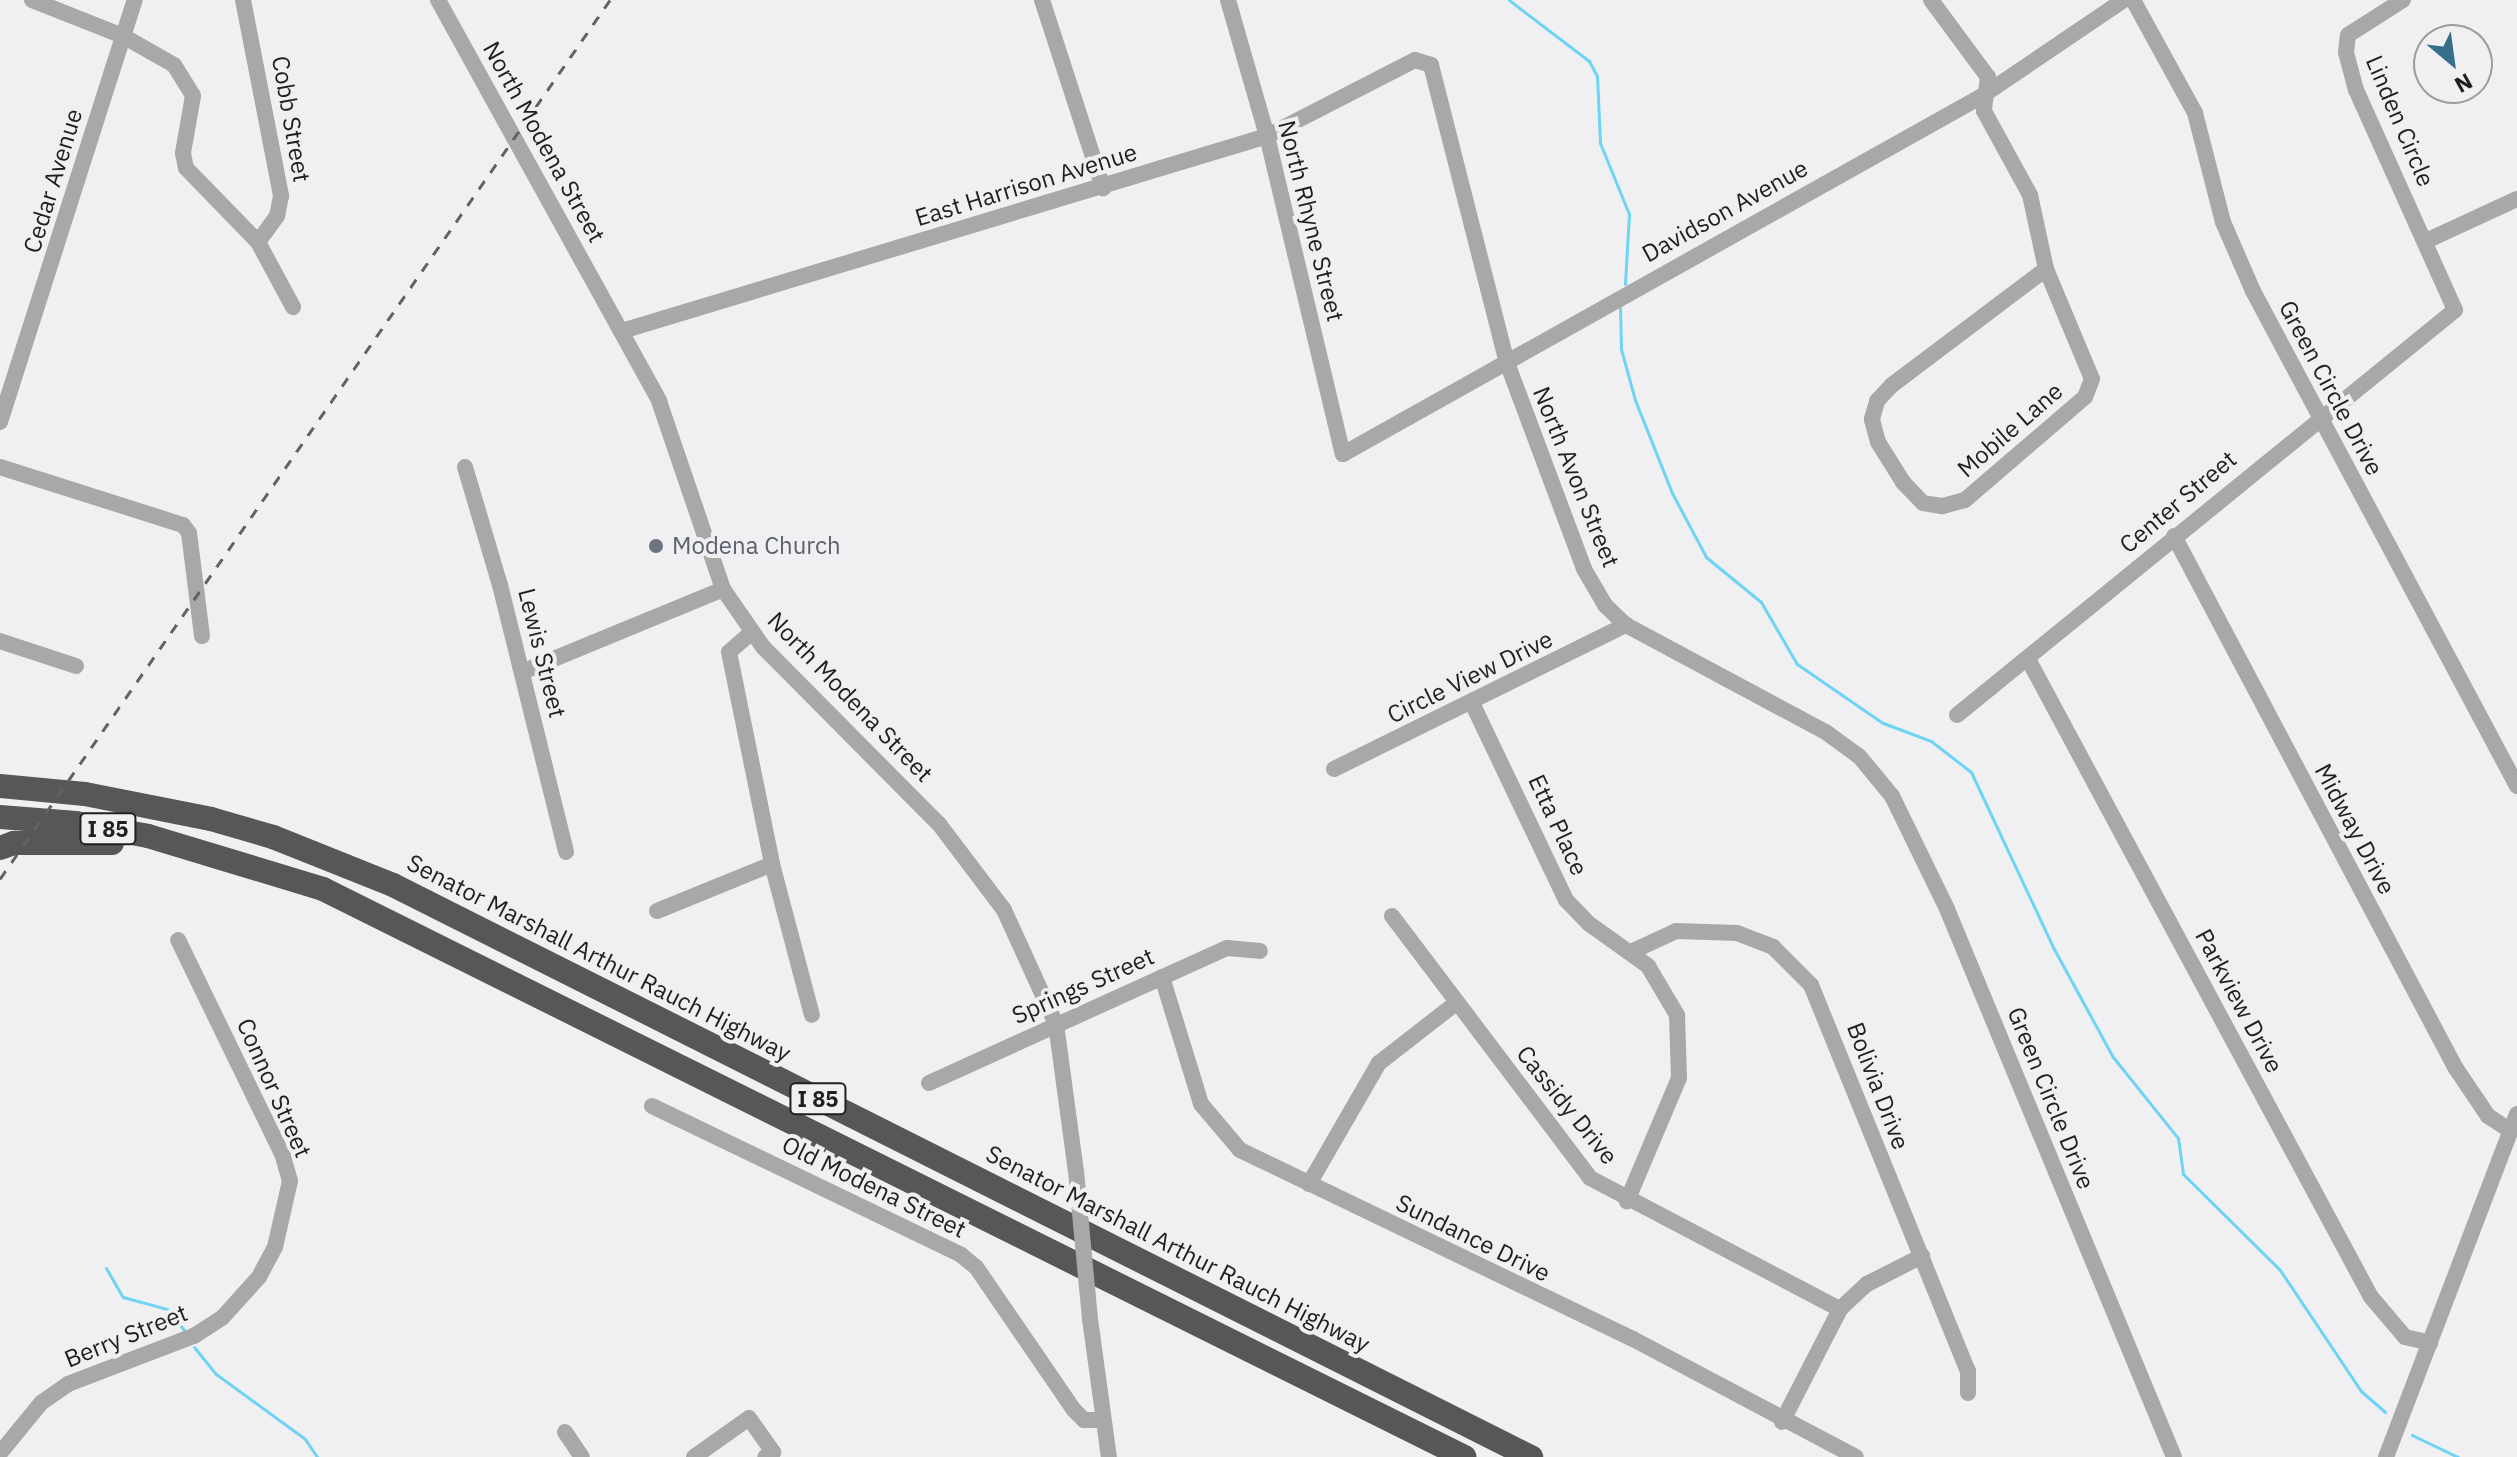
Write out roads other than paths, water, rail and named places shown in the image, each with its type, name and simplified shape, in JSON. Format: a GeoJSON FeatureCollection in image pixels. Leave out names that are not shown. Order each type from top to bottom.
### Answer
{"type":"FeatureCollection","features":[{"type":"Feature","properties":{"kind":"highway","name":"Senator Marshall Arthur Rauch Highway"},"geometry":{"type":"LineString","coordinates":[[0,786],[85,794],[211,819],[368,875],[1531,1457]]}},
{"type":"Feature","properties":{"kind":"highway","name":"I 85"},"geometry":{"type":"LineString","coordinates":[[0,817],[76,823],[215,852],[323,889],[591,1019],[1464,1457]]}},
{"type":"Feature","properties":{"kind":"highway"},"geometry":{"type":"LineString","coordinates":[[0,848],[85,841],[215,852]]}},
{"type":"Feature","properties":{"kind":"street"},"geometry":{"type":"LineString","coordinates":[[32,0],[158,52],[185,78],[194,115],[183,153],[186,168],[258,242],[293,307]]}},
{"type":"Feature","properties":{"kind":"street","name":"Cedar Avenue"},"geometry":{"type":"LineString","coordinates":[[0,422],[135,0]]}},
{"type":"Feature","properties":{"kind":"street","name":"Cobb Street"},"geometry":{"type":"LineString","coordinates":[[243,0],[281,196],[277,216],[258,242]]}},
{"type":"Feature","properties":{"kind":"street","name":"North Modena Street"},"geometry":{"type":"LineString","coordinates":[[438,0],[622,331],[672,432],[700,533],[723,589],[752,632],[971,861],[1004,910],[1056,1024],[1076,1171],[1101,1420],[1109,1457]]}},
{"type":"Feature","properties":{"kind":"street"},"geometry":{"type":"LineString","coordinates":[[1042,0],[1103,188]]}},
{"type":"Feature","properties":{"kind":"street","name":"North Rhyne Street"},"geometry":{"type":"LineString","coordinates":[[1228,0],[1267,136],[1343,454]]}},
{"type":"Feature","properties":{"kind":"street","name":"Mobile Lane"},"geometry":{"type":"LineString","coordinates":[[1931,0],[1988,77],[1982,96],[1984,111],[2030,195],[2046,269],[2092,379],[2085,397],[1965,500],[1942,506],[1923,503],[1903,482],[1878,442],[1872,419],[1877,401],[1892,385],[2046,269]]}},
{"type":"Feature","properties":{"kind":"street","name":"Davidson Avenue"},"geometry":{"type":"LineString","coordinates":[[1343,454],[1982,96],[2124,0]]}},
{"type":"Feature","properties":{"kind":"street","name":"Green Circle Drive"},"geometry":{"type":"LineString","coordinates":[[2133,0],[2182,84],[2205,146],[2231,245],[2318,418],[2517,786]]}},
{"type":"Feature","properties":{"kind":"street","name":"Linden Circle"},"geometry":{"type":"LineString","coordinates":[[2403,0],[2348,35],[2346,53],[2356,90],[2455,310],[2432,328]]}},
{"type":"Feature","properties":{"kind":"street","name":"East Harrison Avenue"},"geometry":{"type":"LineString","coordinates":[[622,331],[1267,136],[1415,60],[1431,65]]}},
{"type":"Feature","properties":{"kind":"street","name":"North Avon Street"},"geometry":{"type":"LineString","coordinates":[[1431,65],[1506,360],[1584,569],[1605,605],[1626,625],[1827,733],[1868,766]]}},
{"type":"Feature","properties":{"kind":"street"},"geometry":{"type":"LineString","coordinates":[[2426,241],[2517,199]]}},
{"type":"Feature","properties":{"kind":"street","name":"Center Street"},"geometry":{"type":"LineString","coordinates":[[1957,715],[2432,328]]}},
{"type":"Feature","properties":{"kind":"street"},"geometry":{"type":"LineString","coordinates":[[0,467],[183,525],[189,533],[202,636]]}},
{"type":"Feature","properties":{"kind":"street","name":"Lewis Street"},"geometry":{"type":"LineString","coordinates":[[465,467],[522,672],[566,852]]}},
{"type":"Feature","properties":{"kind":"street","name":"Midway Drive"},"geometry":{"type":"LineString","coordinates":[[2174,536],[2455,1067],[2488,1116],[2511,1131]]}},
{"type":"Feature","properties":{"kind":"street"},"geometry":{"type":"LineString","coordinates":[[522,672],[723,589]]}},
{"type":"Feature","properties":{"kind":"street","name":"Circle View Drive"},"geometry":{"type":"LineString","coordinates":[[1334,769],[1473,705],[1626,625]]}},
{"type":"Feature","properties":{"kind":"street"},"geometry":{"type":"LineString","coordinates":[[752,632],[729,652],[772,864],[812,1015]]}},
{"type":"Feature","properties":{"kind":"street"},"geometry":{"type":"LineString","coordinates":[[0,641],[76,666]]}},
{"type":"Feature","properties":{"kind":"street","name":"Parkview Drive"},"geometry":{"type":"LineString","coordinates":[[2028,659],[2371,1297],[2405,1337],[2430,1343]]}},
{"type":"Feature","properties":{"kind":"street","name":"Etta Place"},"geometry":{"type":"LineString","coordinates":[[1473,705],[1566,900],[1588,923],[1633,951],[1662,982],[1677,1015],[1681,1052],[1668,1108],[1627,1201]]}},
{"type":"Feature","properties":{"kind":"street","name":"Green Circle Drive"},"geometry":{"type":"LineString","coordinates":[[1868,766],[1916,837],[2174,1457]]}},
{"type":"Feature","properties":{"kind":"street"},"geometry":{"type":"LineString","coordinates":[[657,911],[772,864]]}},
{"type":"Feature","properties":{"kind":"street","name":"Cassidy Drive"},"geometry":{"type":"LineString","coordinates":[[1392,916],[1590,1178],[1627,1201],[1840,1309]]}},
{"type":"Feature","properties":{"kind":"street","name":"Bolivia Drive"},"geometry":{"type":"LineString","coordinates":[[1633,951],[1676,931],[1707,928],[1755,938],[1791,960],[1824,1011],[1968,1371],[1968,1393]]}},
{"type":"Feature","properties":{"kind":"street","name":"Connor Street"},"geometry":{"type":"LineString","coordinates":[[178,940],[283,1156],[288,1192],[267,1261]]}},
{"type":"Feature","properties":{"kind":"street","name":"Springs Street"},"geometry":{"type":"LineString","coordinates":[[929,1083],[1227,948],[1260,951]]}},
{"type":"Feature","properties":{"kind":"street","name":"Sundance Drive"},"geometry":{"type":"LineString","coordinates":[[1162,977],[1201,1104],[1218,1129],[1240,1150],[1633,1339],[1782,1422],[1856,1457]]}},
{"type":"Feature","properties":{"kind":"street"},"geometry":{"type":"LineString","coordinates":[[1309,1184],[1379,1063],[1456,1003]]}},
{"type":"Feature","properties":{"kind":"street","name":"Old Modena Street"},"geometry":{"type":"LineString","coordinates":[[652,1106],[961,1255],[976,1267],[1074,1410],[1084,1420],[1101,1420]]}},
{"type":"Feature","properties":{"kind":"street"},"geometry":{"type":"LineString","coordinates":[[2386,1457],[2517,1114]]}},
{"type":"Feature","properties":{"kind":"street"},"geometry":{"type":"LineString","coordinates":[[1782,1422],[1840,1309],[1867,1284],[1922,1256]]}},
{"type":"Feature","properties":{"kind":"street","name":"Berry Street"},"geometry":{"type":"LineString","coordinates":[[0,1453],[41,1403],[68,1384],[194,1336],[222,1318],[267,1261]]}},
{"type":"Feature","properties":{"kind":"street"},"geometry":{"type":"LineString","coordinates":[[694,1457],[749,1418],[773,1452],[765,1457]]}},
{"type":"Feature","properties":{"kind":"street"},"geometry":{"type":"LineString","coordinates":[[565,1432],[582,1457]]}},
{"type":"Feature","properties":{"kind":"waterway"},"geometry":{"type":"LineString","coordinates":[[1509,0],[1589,61],[1597,76],[1600,143],[1629,214],[1625,284]]}},
{"type":"Feature","properties":{"kind":"waterway"},"geometry":{"type":"LineString","coordinates":[[1620,307],[1621,349],[1635,400],[1672,493],[1706,557],[1761,602],[1797,664],[1883,723],[1931,741],[1971,772],[2054,949],[2113,1057],[2178,1138],[2183,1174],[2280,1270],[2361,1391],[2385,1412]]}},
{"type":"Feature","properties":{"kind":"waterway"},"geometry":{"type":"LineString","coordinates":[[106,1268],[123,1297],[167,1309],[184,1330]]}},
{"type":"Feature","properties":{"kind":"waterway"},"geometry":{"type":"LineString","coordinates":[[194,1347],[216,1374],[305,1439],[317,1457]]}},
{"type":"Feature","properties":{"kind":"waterway"},"geometry":{"type":"LineString","coordinates":[[2412,1435],[2458,1457]]}},
{"type":"Feature","properties":{"kind":"railway"},"geometry":{"type":"LineString","coordinates":[[0,879],[610,0]]}},
{"type":"Feature","properties":{"kind":"place","name":"Modena Church"},"geometry":{"type":"Point","coordinates":[656,546]}}]}
